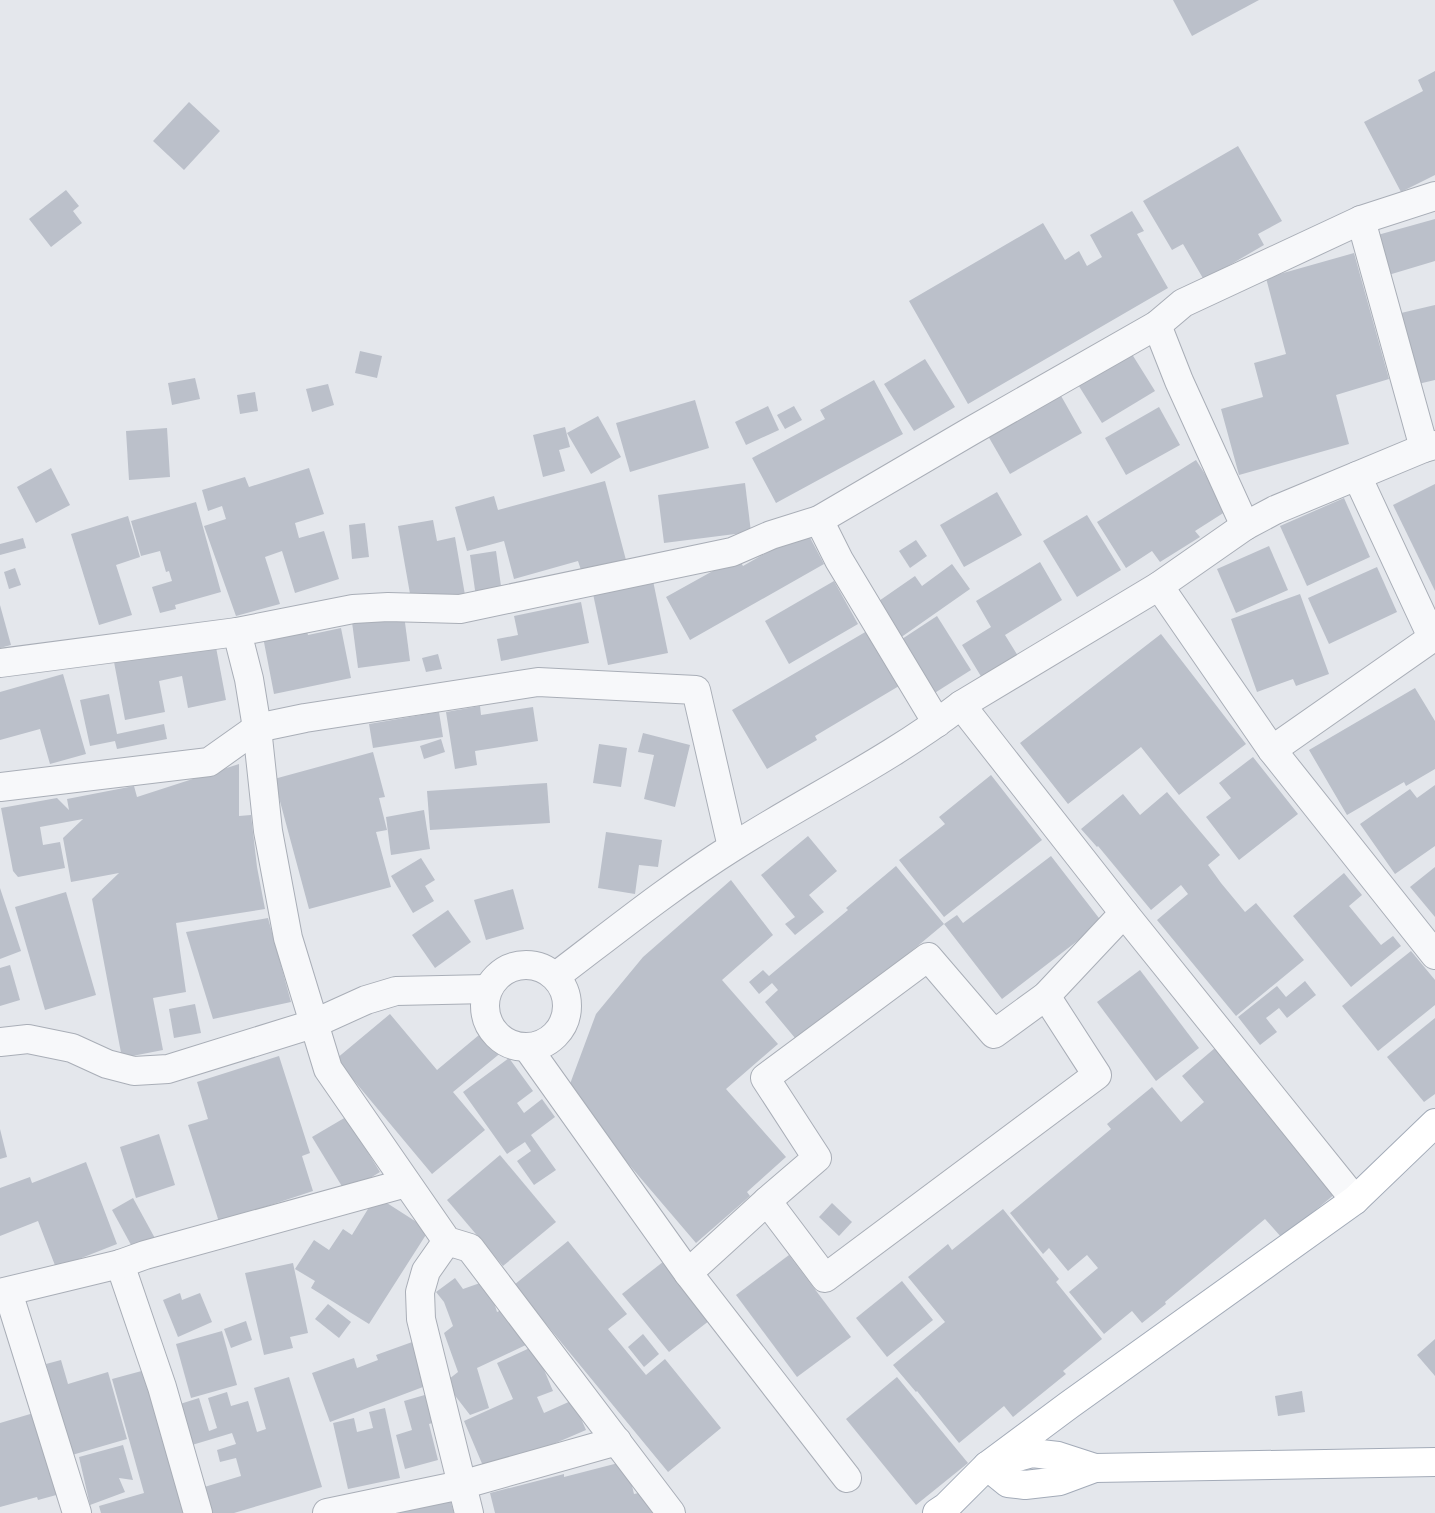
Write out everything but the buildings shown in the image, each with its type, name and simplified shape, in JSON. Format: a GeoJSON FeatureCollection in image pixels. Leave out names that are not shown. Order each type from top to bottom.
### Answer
{"type":"FeatureCollection","features":[{"type":"Feature","properties":{"kind":"main road"},"geometry":{"type":"LineString","coordinates":[[919,1513],[942,1510],[986,1466],[1355,1200],[1435,1123]]}},
{"type":"Feature","properties":{"kind":"main road"},"geometry":{"type":"LineString","coordinates":[[986,1466],[1032,1453],[1058,1456],[1095,1468],[1435,1462]]}},
{"type":"Feature","properties":{"kind":"street"},"geometry":{"type":"LineString","coordinates":[[0,663],[237,632],[353,609],[388,607],[460,609],[732,552],[771,535],[819,520],[1157,325],[1183,303],[1361,220],[1435,196]]}},
{"type":"Feature","properties":{"kind":"street"},"geometry":{"type":"LineString","coordinates":[[556,976],[732,847],[844,781],[937,723],[960,705],[1159,586],[1245,526],[1276,510],[1429,446],[1361,220]]}},
{"type":"Feature","properties":{"kind":"street"},"geometry":{"type":"LineString","coordinates":[[1157,325],[1179,381],[1245,526]]}},
{"type":"Feature","properties":{"kind":"street"},"geometry":{"type":"LineString","coordinates":[[1272,750],[1433,637],[1357,476]]}},
{"type":"Feature","properties":{"kind":"street"},"geometry":{"type":"LineString","coordinates":[[819,520],[839,560],[937,723]]}},
{"type":"Feature","properties":{"kind":"street"},"geometry":{"type":"LineString","coordinates":[[1159,586],[1272,750],[1435,955]]}},
{"type":"Feature","properties":{"kind":"street"},"geometry":{"type":"LineString","coordinates":[[237,632],[250,679],[268,831],[288,938],[328,1069],[447,1241],[470,1248],[671,1513]]}},
{"type":"Feature","properties":{"kind":"street"},"geometry":{"type":"LineString","coordinates":[[0,787],[208,762],[257,728],[305,718],[538,682],[696,690],[732,847]]}},
{"type":"Feature","properties":{"kind":"street"},"geometry":{"type":"LineString","coordinates":[[960,705],[1124,913],[1355,1200]]}},
{"type":"Feature","properties":{"kind":"street"},"geometry":{"type":"LineString","coordinates":[[688,1273],[817,1158],[765,1078],[928,957],[994,1034],[1046,996],[1124,913]]}},
{"type":"Feature","properties":{"kind":"street"},"geometry":{"type":"LineString","coordinates":[[519,965],[545,968],[556,976],[564,988],[567,1001],[562,1027],[552,1038],[540,1044],[527,1047],[513,1044],[501,1038],[492,1028],[486,1015],[485,1002],[488,989],[496,978],[506,970],[519,965]]}},
{"type":"Feature","properties":{"kind":"street"},"geometry":{"type":"LineString","coordinates":[[0,1042],[28,1039],[72,1048],[107,1064],[134,1071],[168,1069],[313,1024],[366,1000],[396,991],[488,989]]}},
{"type":"Feature","properties":{"kind":"street"},"geometry":{"type":"LineString","coordinates":[[767,1201],[825,1278],[1097,1076],[1046,996]]}},
{"type":"Feature","properties":{"kind":"street"},"geometry":{"type":"LineString","coordinates":[[527,1047],[688,1273],[847,1478]]}},
{"type":"Feature","properties":{"kind":"street"},"geometry":{"type":"LineString","coordinates":[[77,1513],[4,1293],[120,1264],[145,1255],[406,1183]]}},
{"type":"Feature","properties":{"kind":"street"},"geometry":{"type":"LineString","coordinates":[[447,1241],[426,1271],[420,1292],[420,1319],[469,1513]]}},
{"type":"Feature","properties":{"kind":"street"},"geometry":{"type":"LineString","coordinates":[[120,1264],[162,1387],[198,1513]]}},
{"type":"Feature","properties":{"kind":"street"},"geometry":{"type":"LineString","coordinates":[[327,1513],[461,1484],[618,1442]]}}]}
